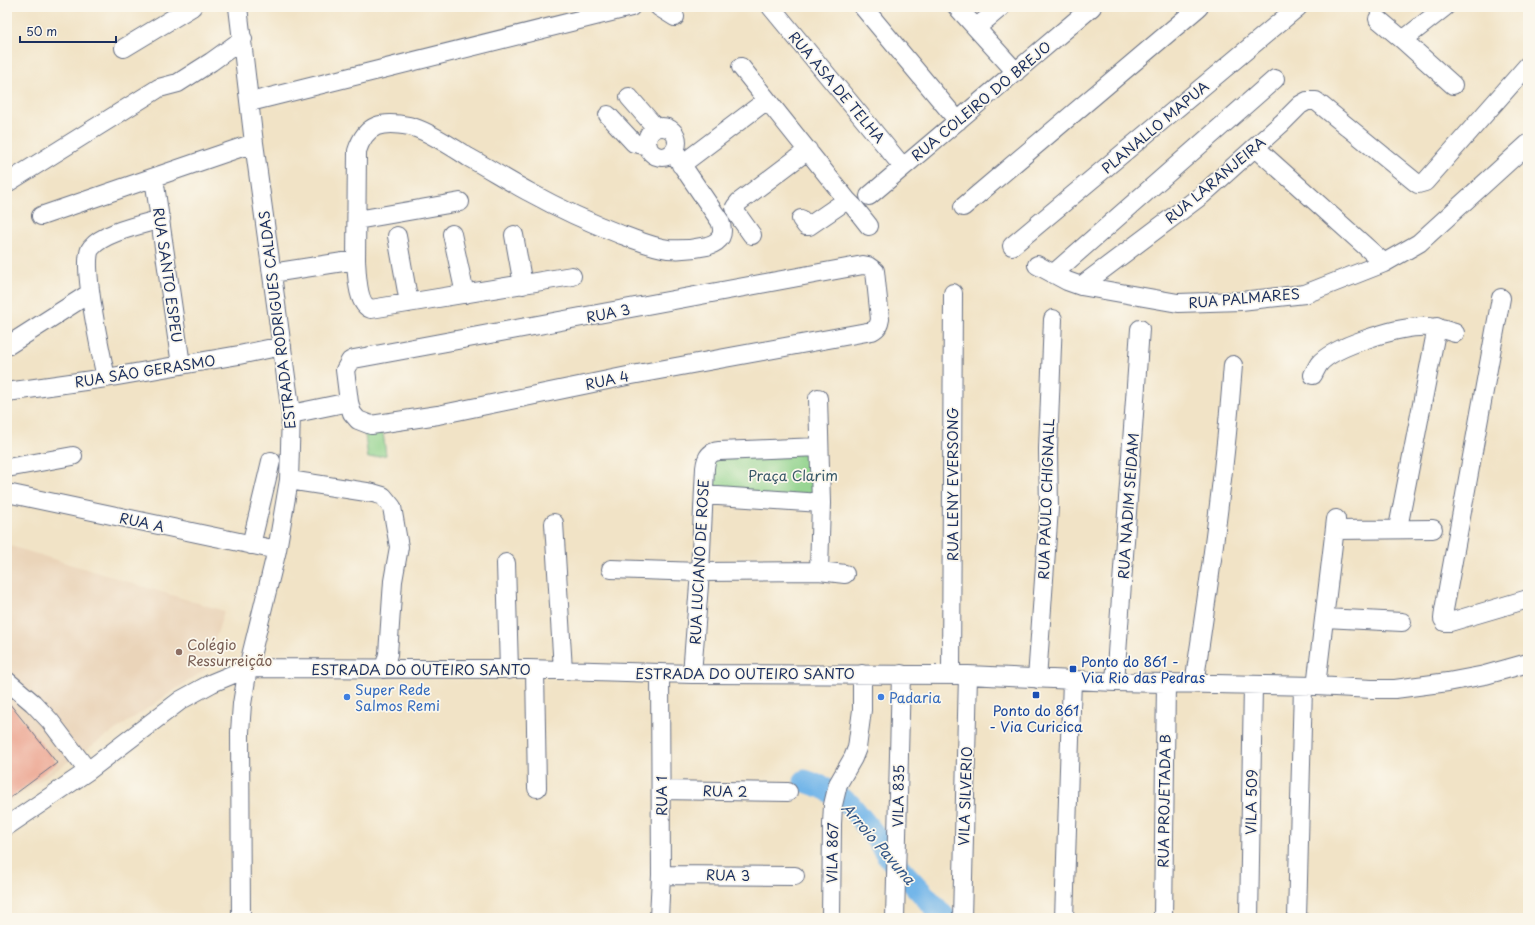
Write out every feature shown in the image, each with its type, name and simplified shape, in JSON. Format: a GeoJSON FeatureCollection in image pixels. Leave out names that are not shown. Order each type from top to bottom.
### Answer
{"type":"FeatureCollection","features":[{"type":"Feature","properties":{"kind":"street"},"geometry":{"type":"LineString","coordinates":[[124,48],[192,7]]}},
{"type":"Feature","properties":{"kind":"street","name":"ESTRADA RODRIGUES CALDAS"},"geometry":{"type":"LineString","coordinates":[[238,7],[243,39],[254,143],[291,414],[289,480],[277,550],[248,668],[242,704],[240,732],[241,918]]}},
{"type":"Feature","properties":{"kind":"street"},"geometry":{"type":"LineString","coordinates":[[250,102],[631,7]]}},
{"type":"Feature","properties":{"kind":"street"},"geometry":{"type":"LineString","coordinates":[[659,7],[676,17]]}},
{"type":"Feature","properties":{"kind":"street","name":"RUA ASA DE TELHA"},"geometry":{"type":"LineString","coordinates":[[771,7],[903,167]]}},
{"type":"Feature","properties":{"kind":"street"},"geometry":{"type":"LineString","coordinates":[[863,7],[958,122]]}},
{"type":"Feature","properties":{"kind":"street"},"geometry":{"type":"LineString","coordinates":[[957,7],[1016,72]]}},
{"type":"Feature","properties":{"kind":"street"},"geometry":{"type":"LineString","coordinates":[[976,28],[1000,7]]}},
{"type":"Feature","properties":{"kind":"street","name":"RUA COLEIRO DO BREJO"},"geometry":{"type":"LineString","coordinates":[[869,196],[1092,7]]}},
{"type":"Feature","properties":{"kind":"street"},"geometry":{"type":"LineString","coordinates":[[962,206],[1199,7]]}},
{"type":"Feature","properties":{"kind":"street","name":"PLANALLO MAPUA"},"geometry":{"type":"LineString","coordinates":[[1012,246],[1298,7]]}},
{"type":"Feature","properties":{"kind":"street"},"geometry":{"type":"LineString","coordinates":[[1403,40],[1445,7]]}},
{"type":"Feature","properties":{"kind":"street"},"geometry":{"type":"LineString","coordinates":[[1378,19],[1453,85]]}},
{"type":"Feature","properties":{"kind":"street"},"geometry":{"type":"LineString","coordinates":[[7,184],[159,88],[178,83],[211,62],[230,46],[243,39]]}},
{"type":"Feature","properties":{"kind":"street","name":"RUA LARANJEIRA"},"geometry":{"type":"LineString","coordinates":[[1081,286],[1202,195],[1300,105],[1307,101],[1316,101],[1414,181],[1420,184],[1424,182],[1528,65]]}},
{"type":"Feature","properties":{"kind":"street"},"geometry":{"type":"LineString","coordinates":[[741,67],[846,200],[854,207],[869,226]]}},
{"type":"Feature","properties":{"kind":"street"},"geometry":{"type":"LineString","coordinates":[[1053,274],[1275,79]]}},
{"type":"Feature","properties":{"kind":"street"},"geometry":{"type":"LineString","coordinates":[[629,97],[656,128]]}},
{"type":"Feature","properties":{"kind":"street"},"geometry":{"type":"LineString","coordinates":[[677,159],[767,100]]}},
{"type":"Feature","properties":{"kind":"street"},"geometry":{"type":"LineString","coordinates":[[608,115],[634,143],[648,146]]}},
{"type":"Feature","properties":{"kind":"street"},"geometry":{"type":"LineString","coordinates":[[572,276],[371,310],[366,308],[363,304],[359,291],[356,260],[357,151],[361,140],[367,132],[374,127],[391,124],[412,127],[434,137],[532,194],[599,226],[666,249],[685,250],[708,246],[716,242],[721,236],[723,229],[720,221],[677,159],[669,156],[658,156],[650,151],[648,146],[649,136],[656,128],[666,127],[674,133],[677,143],[677,159]]}},
{"type":"Feature","properties":{"kind":"street"},"geometry":{"type":"LineString","coordinates":[[40,216],[254,143]]}},
{"type":"Feature","properties":{"kind":"street","name":"RUA PALMARES"},"geometry":{"type":"LineString","coordinates":[[1037,265],[1067,281],[1081,286],[1178,303],[1241,301],[1305,294],[1384,263],[1419,243],[1528,144]]}},
{"type":"Feature","properties":{"kind":"street"},"geometry":{"type":"LineString","coordinates":[[1255,147],[1384,263]]}},
{"type":"Feature","properties":{"kind":"street"},"geometry":{"type":"LineString","coordinates":[[752,235],[737,214],[735,207],[739,202],[808,150]]}},
{"type":"Feature","properties":{"kind":"street","name":"RUA SANTO ESPEU"},"geometry":{"type":"LineString","coordinates":[[155,185],[161,218],[181,366]]}},
{"type":"Feature","properties":{"kind":"street"},"geometry":{"type":"LineString","coordinates":[[801,219],[806,226],[809,226],[846,200]]}},
{"type":"Feature","properties":{"kind":"street"},"geometry":{"type":"LineString","coordinates":[[357,220],[460,202]]}},
{"type":"Feature","properties":{"kind":"street"},"geometry":{"type":"LineString","coordinates":[[106,378],[90,293],[87,262],[89,249],[95,243],[110,235],[161,218]]}},
{"type":"Feature","properties":{"kind":"street"},"geometry":{"type":"LineString","coordinates":[[452,234],[465,294]]}},
{"type":"Feature","properties":{"kind":"street"},"geometry":{"type":"LineString","coordinates":[[514,235],[522,284]]}},
{"type":"Feature","properties":{"kind":"street"},"geometry":{"type":"LineString","coordinates":[[397,236],[409,303]]}},
{"type":"Feature","properties":{"kind":"street"},"geometry":{"type":"LineString","coordinates":[[272,273],[356,260]]}},
{"type":"Feature","properties":{"kind":"street","name":"RUA 3"},"geometry":{"type":"LineString","coordinates":[[350,408],[345,370],[354,359],[863,266],[868,266],[875,270]]}},
{"type":"Feature","properties":{"kind":"street","name":"RUA 4"},"geometry":{"type":"LineString","coordinates":[[350,408],[358,420],[371,425],[438,415],[632,375],[867,332],[877,328],[880,323],[875,270]]}},
{"type":"Feature","properties":{"kind":"street"},"geometry":{"type":"LineString","coordinates":[[7,346],[90,293]]}},
{"type":"Feature","properties":{"kind":"street","name":"RUA LENY EVERSONG"},"geometry":{"type":"LineString","coordinates":[[953,293],[960,675]]}},
{"type":"Feature","properties":{"kind":"street"},"geometry":{"type":"LineString","coordinates":[[1501,298],[1443,619],[1445,622],[1450,622],[1528,599]]}},
{"type":"Feature","properties":{"kind":"street","name":"RUA PAULO CHIGNALL"},"geometry":{"type":"LineString","coordinates":[[1037,679],[1049,508],[1048,450],[1053,319]]}},
{"type":"Feature","properties":{"kind":"street"},"geometry":{"type":"LineString","coordinates":[[1313,375],[1320,364],[1333,354],[1347,347],[1383,334],[1419,327],[1437,328],[1455,333]]}},
{"type":"Feature","properties":{"kind":"street"},"geometry":{"type":"LineString","coordinates":[[1398,528],[1437,328]]}},
{"type":"Feature","properties":{"kind":"street","name":"RUA NADIM SEIDAM"},"geometry":{"type":"LineString","coordinates":[[1115,682],[1140,329]]}},
{"type":"Feature","properties":{"kind":"street","name":"RUA SÃO GERASMO"},"geometry":{"type":"LineString","coordinates":[[7,392],[181,366],[282,346]]}},
{"type":"Feature","properties":{"kind":"street"},"geometry":{"type":"LineString","coordinates":[[1194,684],[1219,501],[1229,418],[1233,365]]}},
{"type":"Feature","properties":{"kind":"street"},"geometry":{"type":"LineString","coordinates":[[818,398],[821,502],[819,571]]}},
{"type":"Feature","properties":{"kind":"street"},"geometry":{"type":"LineString","coordinates":[[291,414],[350,408]]}},
{"type":"Feature","properties":{"kind":"street","name":"RUA LUCIANO DE ROSE"},"geometry":{"type":"LineString","coordinates":[[692,674],[700,572],[706,460],[711,453],[719,450],[819,448]]}},
{"type":"Feature","properties":{"kind":"street"},"geometry":{"type":"LineString","coordinates":[[7,468],[73,456]]}},
{"type":"Feature","properties":{"kind":"street"},"geometry":{"type":"LineString","coordinates":[[251,545],[271,461]]}},
{"type":"Feature","properties":{"kind":"street"},"geometry":{"type":"LineString","coordinates":[[289,480],[373,493],[383,496],[392,507],[399,546],[393,581],[388,654],[384,669]]}},
{"type":"Feature","properties":{"kind":"street","name":"RUA A"},"geometry":{"type":"LineString","coordinates":[[7,493],[277,550]]}},
{"type":"Feature","properties":{"kind":"street"},"geometry":{"type":"LineString","coordinates":[[704,495],[821,502]]}},
{"type":"Feature","properties":{"kind":"street"},"geometry":{"type":"LineString","coordinates":[[554,523],[563,670]]}},
{"type":"Feature","properties":{"kind":"street"},"geometry":{"type":"LineString","coordinates":[[1297,918],[1309,686],[1325,618],[1336,524],[1434,529]]}},
{"type":"Feature","properties":{"kind":"street"},"geometry":{"type":"LineString","coordinates":[[506,563],[509,670]]}},
{"type":"Feature","properties":{"kind":"street"},"geometry":{"type":"LineString","coordinates":[[611,569],[700,572],[819,571],[845,574]]}},
{"type":"Feature","properties":{"kind":"street"},"geometry":{"type":"LineString","coordinates":[[1325,618],[1402,622]]}},
{"type":"Feature","properties":{"kind":"street","name":"ESTRADA DO OUTEIRO SANTO"},"geometry":{"type":"LineString","coordinates":[[7,826],[88,771],[181,700],[219,680],[248,668],[563,670],[692,674],[960,675],[1115,682],[1395,689],[1448,682],[1485,675],[1528,663]]}},
{"type":"Feature","properties":{"kind":"street"},"geometry":{"type":"LineString","coordinates":[[535,670],[537,788]]}},
{"type":"Feature","properties":{"kind":"street","name":"RUA 1"},"geometry":{"type":"LineString","coordinates":[[659,918],[661,875],[660,673]]}},
{"type":"Feature","properties":{"kind":"street","name":"VILA 867"},"geometry":{"type":"LineString","coordinates":[[831,918],[833,805],[838,784],[857,748],[862,710],[862,674]]}},
{"type":"Feature","properties":{"kind":"street","name":"VILA 835"},"geometry":{"type":"LineString","coordinates":[[894,918],[901,674]]}},
{"type":"Feature","properties":{"kind":"street","name":"VILA SILVERIO"},"geometry":{"type":"LineString","coordinates":[[960,675],[962,918]]}},
{"type":"Feature","properties":{"kind":"street"},"geometry":{"type":"LineString","coordinates":[[1064,918],[1072,680]]}},
{"type":"Feature","properties":{"kind":"street"},"geometry":{"type":"LineString","coordinates":[[7,681],[33,703],[50,721],[88,771]]}},
{"type":"Feature","properties":{"kind":"street","name":"RUA PROJETADA B"},"geometry":{"type":"LineString","coordinates":[[1163,918],[1166,683]]}},
{"type":"Feature","properties":{"kind":"street","name":"VILA 509"},"geometry":{"type":"LineString","coordinates":[[1249,918],[1253,685]]}},
{"type":"Feature","properties":{"kind":"street","name":"RUA 2"},"geometry":{"type":"LineString","coordinates":[[661,790],[788,792]]}},
{"type":"Feature","properties":{"kind":"street","name":"RUA 3"},"geometry":{"type":"LineString","coordinates":[[661,875],[795,876]]}},
{"type":"Feature","properties":{"kind":"shaded area"},"geometry":{"type":"Polygon","coordinates":[[[7,545],[224,611],[206,669],[7,803],[7,545]]]}},
{"type":"Feature","properties":{"kind":"green space"},"geometry":{"type":"Polygon","coordinates":[[[382,425],[386,455],[368,458],[364,428],[382,425]]]}},
{"type":"Feature","properties":{"kind":"green space","name":"Praça Clarim"},"geometry":{"type":"Polygon","coordinates":[[[819,447],[821,503],[704,495],[706,460],[819,447]]]}},
{"type":"Feature","properties":{"kind":"building"},"geometry":{"type":"Polygon","coordinates":[[[9,703],[57,763],[7,800],[7,704],[9,703]]]}},
{"type":"Feature","properties":{"kind":"waterway","name":"Arroio Pavuna"},"geometry":{"type":"LineString","coordinates":[[805,781],[825,788],[850,805],[876,837],[889,857],[945,918]]}},
{"type":"Feature","properties":{"kind":"place","name":"Colégio Ressurreição"},"geometry":{"type":"Point","coordinates":[179,652]}},
{"type":"Feature","properties":{"kind":"place","name":"Ponto do 861 - Via Rio das Pedras"},"geometry":{"type":"Point","coordinates":[1073,669]}},
{"type":"Feature","properties":{"kind":"place","name":"Ponto do 861 - Via Curicica"},"geometry":{"type":"Point","coordinates":[1036,695]}},
{"type":"Feature","properties":{"kind":"place","name":"Super Rede Salmos Remi"},"geometry":{"type":"Point","coordinates":[347,697]}},
{"type":"Feature","properties":{"kind":"place","name":"Padaria"},"geometry":{"type":"Point","coordinates":[881,697]}}]}
